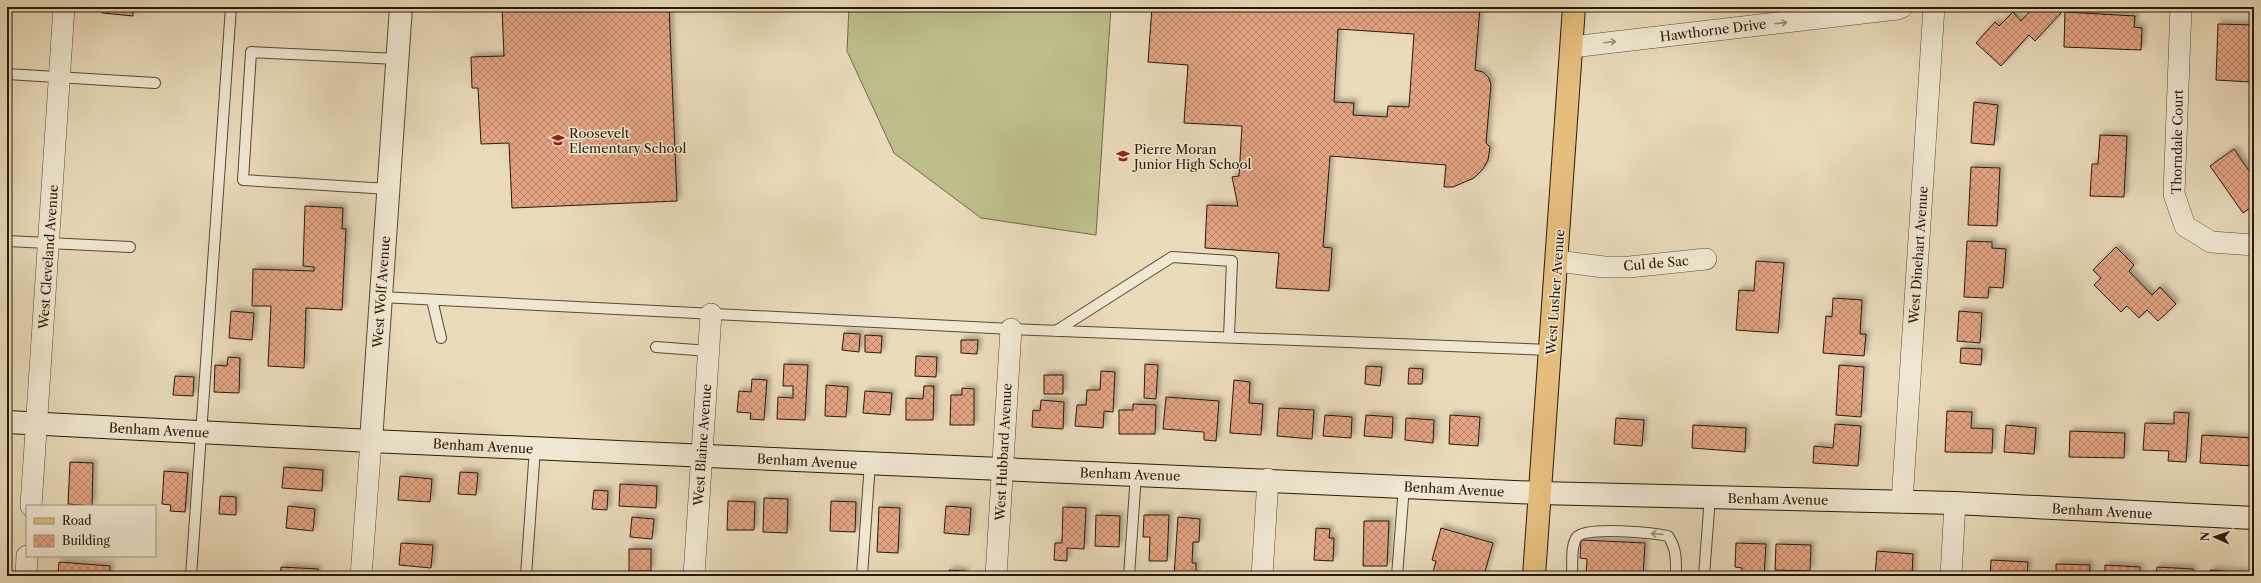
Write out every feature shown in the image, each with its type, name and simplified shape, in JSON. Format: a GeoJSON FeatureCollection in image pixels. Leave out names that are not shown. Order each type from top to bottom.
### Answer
{"type":"FeatureCollection","features":[{"type":"Feature","properties":{"kind":"main road","name":"West Wolf Avenue"},"geometry":{"type":"LineString","coordinates":[[370,441],[401,7]]}},
{"type":"Feature","properties":{"kind":"main road","name":"West Lusher Avenue"},"geometry":{"type":"LineString","coordinates":[[1534,576],[1539,493],[1558,261],[1574,7]]}},
{"type":"Feature","properties":{"kind":"main road","name":"Benham Avenue"},"geometry":{"type":"LineString","coordinates":[[7,422],[370,441],[870,464],[1268,479],[1539,493],[1955,503],[2254,518]]}},
{"type":"Feature","properties":{"kind":"street","name":"West Cleveland Avenue"},"geometry":{"type":"LineString","coordinates":[[31,505],[64,7]]}},
{"type":"Feature","properties":{"kind":"street","name":"Hawthorne Drive"},"geometry":{"type":"LineString","coordinates":[[1572,47],[1897,9],[1902,7]]}},
{"type":"Feature","properties":{"kind":"street","name":"West Dinehart Avenue"},"geometry":{"type":"LineString","coordinates":[[1902,502],[1934,7]]}},
{"type":"Feature","properties":{"kind":"street","name":"Thorndale Court"},"geometry":{"type":"LineString","coordinates":[[2181,7],[2174,194],[2185,226],[2211,242],[2254,245]]}},
{"type":"Feature","properties":{"kind":"street","name":"Cul de Sac"},"geometry":{"type":"LineString","coordinates":[[1558,261],[1604,267],[1629,267],[1706,259]]}},
{"type":"Feature","properties":{"kind":"street","name":"West Blaine Avenue"},"geometry":{"type":"LineString","coordinates":[[694,576],[711,314]]}},
{"type":"Feature","properties":{"kind":"street","name":"West Hubbard Avenue"},"geometry":{"type":"LineString","coordinates":[[996,576],[1011,329]]}},
{"type":"Feature","properties":{"kind":"street","name":"West Wolf Avenue"},"geometry":{"type":"LineString","coordinates":[[361,576],[370,441]]}},
{"type":"Feature","properties":{"kind":"street"},"geometry":{"type":"LineString","coordinates":[[1262,576],[1268,479]]}},
{"type":"Feature","properties":{"kind":"street"},"geometry":{"type":"LineString","coordinates":[[1951,576],[1955,503]]}},
{"type":"Feature","properties":{"kind":"street"},"geometry":{"type":"LineString","coordinates":[[26,576],[27,557]]}},
{"type":"Feature","properties":{"kind":"lane"},"geometry":{"type":"LineString","coordinates":[[191,576],[231,7]]}},
{"type":"Feature","properties":{"kind":"lane"},"geometry":{"type":"LineString","coordinates":[[388,188],[243,180],[251,52],[397,59]]}},
{"type":"Feature","properties":{"kind":"lane"},"geometry":{"type":"LineString","coordinates":[[7,74],[155,83]]}},
{"type":"Feature","properties":{"kind":"lane"},"geometry":{"type":"LineString","coordinates":[[7,241],[130,246]]}},
{"type":"Feature","properties":{"kind":"lane"},"geometry":{"type":"LineString","coordinates":[[1056,331],[1172,257],[1232,261],[1229,337]]}},
{"type":"Feature","properties":{"kind":"lane"},"geometry":{"type":"LineString","coordinates":[[381,297],[1011,329],[1551,350]]}},
{"type":"Feature","properties":{"kind":"lane"},"geometry":{"type":"LineString","coordinates":[[432,300],[441,338]]}},
{"type":"Feature","properties":{"kind":"lane"},"geometry":{"type":"LineString","coordinates":[[656,346],[708,351]]}},
{"type":"Feature","properties":{"kind":"lane"},"geometry":{"type":"LineString","coordinates":[[526,576],[535,448]]}},
{"type":"Feature","properties":{"kind":"lane"},"geometry":{"type":"LineString","coordinates":[[862,576],[870,464]]}},
{"type":"Feature","properties":{"kind":"lane"},"geometry":{"type":"LineString","coordinates":[[1129,576],[1136,474]]}},
{"type":"Feature","properties":{"kind":"lane"},"geometry":{"type":"LineString","coordinates":[[1397,576],[1404,486]]}},
{"type":"Feature","properties":{"kind":"lane"},"geometry":{"type":"LineString","coordinates":[[1704,576],[1710,497]]}},
{"type":"Feature","properties":{"kind":"lane"},"geometry":{"type":"LineString","coordinates":[[1572,576],[1573,543],[1578,535],[1586,532],[1600,531],[1668,536],[1674,544],[1676,576]]}},
{"type":"Feature","properties":{"kind":"green space"},"geometry":{"type":"Polygon","coordinates":[[[849,7],[1111,7],[1096,235],[981,218],[894,153],[847,51],[849,7]]]}},
{"type":"Feature","properties":{"kind":"building"},"geometry":{"type":"Polygon","coordinates":[[[102,7],[133,7],[133,16],[102,13],[102,7]]]}},
{"type":"Feature","properties":{"kind":"building"},"geometry":{"type":"Polygon","coordinates":[[[502,7],[669,7],[677,201],[512,208],[509,143],[481,144],[478,88],[472,88],[471,57],[504,56],[502,7]]]}},
{"type":"Feature","properties":{"kind":"building"},"geometry":{"type":"Polygon","coordinates":[[[1152,7],[1480,7],[1475,70],[1483,72],[1489,78],[1491,85],[1486,143],[1490,147],[1488,160],[1483,169],[1474,178],[1453,187],[1444,187],[1446,165],[1330,156],[1323,247],[1332,248],[1329,291],[1276,288],[1279,253],[1205,248],[1207,205],[1238,206],[1232,177],[1239,176],[1242,126],[1184,123],[1188,65],[1148,62],[1152,7]],[[1338,29],[1334,102],[1354,103],[1353,115],[1387,117],[1388,106],[1409,107],[1414,34],[1338,29]]]}},
{"type":"Feature","properties":{"kind":"building"},"geometry":{"type":"Polygon","coordinates":[[[2034,7],[2054,7],[2061,13],[2035,41],[2029,35],[2001,66],[1976,43],[1995,22],[1999,26],[2013,12],[2021,21],[2034,7]]]}},
{"type":"Feature","properties":{"kind":"building"},"geometry":{"type":"Polygon","coordinates":[[[2065,12],[2135,16],[2134,27],[2142,28],[2141,50],[2064,47],[2065,12]]]}},
{"type":"Feature","properties":{"kind":"building"},"geometry":{"type":"Polygon","coordinates":[[[2218,24],[2254,25],[2254,61],[2251,61],[2251,82],[2216,80],[2218,24]]]}},
{"type":"Feature","properties":{"kind":"building"},"geometry":{"type":"Polygon","coordinates":[[[1974,102],[1998,105],[1994,145],[1971,143],[1974,102]]]}},
{"type":"Feature","properties":{"kind":"building"},"geometry":{"type":"Polygon","coordinates":[[[2100,135],[2127,136],[2124,197],[2090,196],[2092,164],[2098,164],[2100,135]]]}},
{"type":"Feature","properties":{"kind":"building"},"geometry":{"type":"Polygon","coordinates":[[[2234,149],[2254,178],[2254,205],[2243,213],[2210,166],[2234,149]]]}},
{"type":"Feature","properties":{"kind":"building"},"geometry":{"type":"Polygon","coordinates":[[[1971,167],[2000,168],[1997,226],[1968,225],[1971,167]]]}},
{"type":"Feature","properties":{"kind":"building"},"geometry":{"type":"Polygon","coordinates":[[[305,206],[343,208],[342,229],[346,229],[342,310],[306,308],[304,368],[268,366],[271,306],[252,306],[253,269],[314,271],[314,267],[303,266],[305,206]]]}},
{"type":"Feature","properties":{"kind":"building"},"geometry":{"type":"Polygon","coordinates":[[[1967,241],[1992,242],[1992,248],[2006,249],[2003,288],[1989,287],[1988,298],[1964,297],[1967,241]]]}},
{"type":"Feature","properties":{"kind":"building"},"geometry":{"type":"Polygon","coordinates":[[[2116,247],[2134,265],[2129,271],[2152,295],[2160,287],[2176,304],[2158,321],[2147,310],[2139,318],[2127,306],[2121,312],[2094,285],[2101,278],[2093,270],[2116,247]]]}},
{"type":"Feature","properties":{"kind":"building"},"geometry":{"type":"Polygon","coordinates":[[[1756,261],[1784,263],[1778,333],[1736,330],[1739,290],[1754,291],[1756,261]]]}},
{"type":"Feature","properties":{"kind":"building"},"geometry":{"type":"Polygon","coordinates":[[[1833,298],[1862,300],[1860,334],[1866,334],[1864,356],[1823,353],[1826,316],[1832,317],[1833,298]]]}},
{"type":"Feature","properties":{"kind":"building"},"geometry":{"type":"Polygon","coordinates":[[[231,311],[254,313],[252,340],[229,338],[231,311]]]}},
{"type":"Feature","properties":{"kind":"building"},"geometry":{"type":"Polygon","coordinates":[[[1959,311],[1982,313],[1980,343],[1957,341],[1959,311]]]}},
{"type":"Feature","properties":{"kind":"building"},"geometry":{"type":"Polygon","coordinates":[[[844,333],[860,334],[859,352],[842,350],[844,333]]]}},
{"type":"Feature","properties":{"kind":"building"},"geometry":{"type":"Polygon","coordinates":[[[865,335],[882,336],[881,353],[865,352],[865,335]]]}},
{"type":"Feature","properties":{"kind":"building"},"geometry":{"type":"Polygon","coordinates":[[[961,340],[978,340],[977,354],[961,353],[961,340]]]}},
{"type":"Feature","properties":{"kind":"building"},"geometry":{"type":"Polygon","coordinates":[[[1961,348],[1982,349],[1981,365],[1960,363],[1961,348]]]}},
{"type":"Feature","properties":{"kind":"building"},"geometry":{"type":"Polygon","coordinates":[[[916,356],[937,357],[936,377],[915,376],[916,356]]]}},
{"type":"Feature","properties":{"kind":"building"},"geometry":{"type":"Polygon","coordinates":[[[228,357],[240,358],[239,393],[214,392],[215,365],[227,366],[228,357]]]}},
{"type":"Feature","properties":{"kind":"building"},"geometry":{"type":"Polygon","coordinates":[[[784,364],[808,365],[805,420],[777,419],[778,397],[793,398],[793,386],[783,386],[784,364]]]}},
{"type":"Feature","properties":{"kind":"building"},"geometry":{"type":"Polygon","coordinates":[[[1145,364],[1158,365],[1156,399],[1144,398],[1145,364]]]}},
{"type":"Feature","properties":{"kind":"building"},"geometry":{"type":"Polygon","coordinates":[[[1839,365],[1864,367],[1861,417],[1836,415],[1839,365]]]}},
{"type":"Feature","properties":{"kind":"building"},"geometry":{"type":"Polygon","coordinates":[[[1366,366],[1382,367],[1380,386],[1365,384],[1366,366]]]}},
{"type":"Feature","properties":{"kind":"building"},"geometry":{"type":"Polygon","coordinates":[[[1409,368],[1423,369],[1422,384],[1408,384],[1409,368]]]}},
{"type":"Feature","properties":{"kind":"building"},"geometry":{"type":"Polygon","coordinates":[[[1101,371],[1115,372],[1113,412],[1104,411],[1103,428],[1075,426],[1077,405],[1086,405],[1087,390],[1100,390],[1101,371]]]}},
{"type":"Feature","properties":{"kind":"building"},"geometry":{"type":"Polygon","coordinates":[[[1044,375],[1063,375],[1063,394],[1044,394],[1044,375]]]}},
{"type":"Feature","properties":{"kind":"building"},"geometry":{"type":"Polygon","coordinates":[[[175,376],[194,377],[193,396],[173,395],[175,376]]]}},
{"type":"Feature","properties":{"kind":"building"},"geometry":{"type":"Polygon","coordinates":[[[752,379],[767,380],[764,420],[750,419],[751,413],[737,412],[739,391],[751,392],[752,379]]]}},
{"type":"Feature","properties":{"kind":"building"},"geometry":{"type":"Polygon","coordinates":[[[1234,380],[1250,382],[1249,403],[1263,404],[1261,435],[1230,433],[1234,380]]]}},
{"type":"Feature","properties":{"kind":"building"},"geometry":{"type":"Polygon","coordinates":[[[826,385],[848,387],[846,417],[825,416],[826,385]]]}},
{"type":"Feature","properties":{"kind":"building"},"geometry":{"type":"Polygon","coordinates":[[[924,386],[934,386],[933,420],[906,420],[906,398],[923,399],[924,386]]]}},
{"type":"Feature","properties":{"kind":"building"},"geometry":{"type":"Polygon","coordinates":[[[962,388],[974,389],[974,425],[950,425],[951,395],[962,395],[962,388]]]}},
{"type":"Feature","properties":{"kind":"building"},"geometry":{"type":"Polygon","coordinates":[[[865,391],[892,393],[890,415],[863,413],[865,391]]]}},
{"type":"Feature","properties":{"kind":"building"},"geometry":{"type":"Polygon","coordinates":[[[1166,397],[1219,401],[1216,441],[1204,440],[1204,432],[1163,429],[1166,397]]]}},
{"type":"Feature","properties":{"kind":"building"},"geometry":{"type":"Polygon","coordinates":[[[1041,400],[1064,402],[1063,429],[1032,427],[1033,410],[1040,411],[1041,400]]]}},
{"type":"Feature","properties":{"kind":"building"},"geometry":{"type":"Polygon","coordinates":[[[1133,404],[1156,405],[1155,434],[1119,434],[1119,410],[1133,410],[1133,404]]]}},
{"type":"Feature","properties":{"kind":"building"},"geometry":{"type":"Polygon","coordinates":[[[1279,408],[1314,410],[1312,439],[1277,436],[1279,408]]]}},
{"type":"Feature","properties":{"kind":"building"},"geometry":{"type":"Polygon","coordinates":[[[1947,411],[1972,412],[1971,428],[1993,429],[1992,453],[1945,452],[1947,411]]]}},
{"type":"Feature","properties":{"kind":"building"},"geometry":{"type":"Polygon","coordinates":[[[2174,412],[2189,413],[2186,462],[2168,461],[2169,451],[2143,450],[2145,423],[2174,424],[2174,412]]]}},
{"type":"Feature","properties":{"kind":"building"},"geometry":{"type":"Polygon","coordinates":[[[1325,415],[1352,417],[1351,438],[1323,436],[1325,415]]]}},
{"type":"Feature","properties":{"kind":"building"},"geometry":{"type":"Polygon","coordinates":[[[1366,415],[1393,417],[1392,438],[1364,436],[1366,415]]]}},
{"type":"Feature","properties":{"kind":"building"},"geometry":{"type":"Polygon","coordinates":[[[1450,415],[1480,417],[1478,446],[1449,444],[1450,415]]]}},
{"type":"Feature","properties":{"kind":"building"},"geometry":{"type":"Polygon","coordinates":[[[1406,418],[1434,420],[1433,443],[1405,440],[1406,418]]]}},
{"type":"Feature","properties":{"kind":"building"},"geometry":{"type":"Polygon","coordinates":[[[1616,418],[1644,420],[1642,446],[1614,444],[1616,418]]]}},
{"type":"Feature","properties":{"kind":"building"},"geometry":{"type":"Polygon","coordinates":[[[1835,424],[1861,426],[1858,466],[1813,463],[1814,446],[1833,448],[1835,424]]]}},
{"type":"Feature","properties":{"kind":"building"},"geometry":{"type":"Polygon","coordinates":[[[1693,425],[1746,428],[1745,452],[1692,448],[1693,425]]]}},
{"type":"Feature","properties":{"kind":"building"},"geometry":{"type":"Polygon","coordinates":[[[2006,425],[2036,428],[2034,454],[2004,452],[2006,425]]]}},
{"type":"Feature","properties":{"kind":"building"},"geometry":{"type":"Polygon","coordinates":[[[2070,431],[2125,433],[2124,458],[2069,457],[2070,431]]]}},
{"type":"Feature","properties":{"kind":"building"},"geometry":{"type":"Polygon","coordinates":[[[2202,435],[2254,438],[2254,466],[2200,463],[2202,435]]]}},
{"type":"Feature","properties":{"kind":"building"},"geometry":{"type":"Polygon","coordinates":[[[70,462],[93,463],[92,505],[68,504],[70,462]]]}},
{"type":"Feature","properties":{"kind":"building"},"geometry":{"type":"Polygon","coordinates":[[[284,467],[323,470],[322,491],[282,488],[284,467]]]}},
{"type":"Feature","properties":{"kind":"building"},"geometry":{"type":"Polygon","coordinates":[[[164,471],[188,473],[185,512],[170,511],[171,505],[162,504],[164,471]]]}},
{"type":"Feature","properties":{"kind":"building"},"geometry":{"type":"Polygon","coordinates":[[[460,472],[478,473],[476,495],[458,494],[460,472]]]}},
{"type":"Feature","properties":{"kind":"building"},"geometry":{"type":"Polygon","coordinates":[[[400,476],[432,479],[430,502],[398,500],[400,476]]]}},
{"type":"Feature","properties":{"kind":"building"},"geometry":{"type":"Polygon","coordinates":[[[620,484],[657,486],[656,508],[619,506],[620,484]]]}},
{"type":"Feature","properties":{"kind":"building"},"geometry":{"type":"Polygon","coordinates":[[[594,490],[608,491],[607,510],[592,509],[594,490]]]}},
{"type":"Feature","properties":{"kind":"building"},"geometry":{"type":"Polygon","coordinates":[[[220,496],[236,497],[236,515],[219,514],[220,496]]]}},
{"type":"Feature","properties":{"kind":"building"},"geometry":{"type":"Polygon","coordinates":[[[764,498],[788,499],[787,533],[763,532],[764,498]]]}},
{"type":"Feature","properties":{"kind":"building"},"geometry":{"type":"Polygon","coordinates":[[[728,501],[755,502],[754,530],[727,530],[728,501]]]}},
{"type":"Feature","properties":{"kind":"building"},"geometry":{"type":"Polygon","coordinates":[[[831,501],[856,502],[855,532],[830,531],[831,501]]]}},
{"type":"Feature","properties":{"kind":"building"},"geometry":{"type":"Polygon","coordinates":[[[288,506],[315,509],[313,531],[286,528],[288,506]]]}},
{"type":"Feature","properties":{"kind":"building"},"geometry":{"type":"Polygon","coordinates":[[[946,506],[971,508],[969,535],[944,533],[946,506]]]}},
{"type":"Feature","properties":{"kind":"building"},"geometry":{"type":"Polygon","coordinates":[[[879,507],[900,508],[898,553],[877,552],[879,507]]]}},
{"type":"Feature","properties":{"kind":"building"},"geometry":{"type":"Polygon","coordinates":[[[1063,507],[1086,508],[1084,549],[1067,548],[1067,561],[1054,560],[1055,543],[1062,543],[1063,507]]]}},
{"type":"Feature","properties":{"kind":"building"},"geometry":{"type":"Polygon","coordinates":[[[1096,515],[1120,516],[1119,547],[1095,546],[1096,515]]]}},
{"type":"Feature","properties":{"kind":"building"},"geometry":{"type":"Polygon","coordinates":[[[1144,515],[1169,515],[1167,561],[1149,561],[1150,537],[1143,537],[1144,515]]]}},
{"type":"Feature","properties":{"kind":"building"},"geometry":{"type":"Polygon","coordinates":[[[632,517],[654,519],[652,539],[630,537],[632,517]]]}},
{"type":"Feature","properties":{"kind":"building"},"geometry":{"type":"Polygon","coordinates":[[[1178,517],[1200,519],[1199,542],[1193,542],[1192,563],[1196,563],[1196,576],[1174,576],[1178,517]]]}},
{"type":"Feature","properties":{"kind":"building"},"geometry":{"type":"Polygon","coordinates":[[[1364,521],[1389,521],[1387,566],[1363,566],[1364,521]]]}},
{"type":"Feature","properties":{"kind":"building"},"geometry":{"type":"Polygon","coordinates":[[[1316,528],[1330,529],[1329,538],[1334,538],[1333,561],[1314,560],[1316,528]]]}},
{"type":"Feature","properties":{"kind":"building"},"geometry":{"type":"Polygon","coordinates":[[[1441,528],[1493,543],[1484,575],[1432,576],[1436,561],[1432,560],[1441,528]]]}},
{"type":"Feature","properties":{"kind":"building"},"geometry":{"type":"Polygon","coordinates":[[[1581,540],[1645,543],[1643,576],[1586,576],[1587,559],[1580,558],[1581,540]]]}},
{"type":"Feature","properties":{"kind":"building"},"geometry":{"type":"Polygon","coordinates":[[[401,543],[433,545],[431,568],[399,565],[401,543]]]}},
{"type":"Feature","properties":{"kind":"building"},"geometry":{"type":"Polygon","coordinates":[[[1736,543],[1766,544],[1764,576],[1741,576],[1742,568],[1735,567],[1736,543]]]}},
{"type":"Feature","properties":{"kind":"building"},"geometry":{"type":"Polygon","coordinates":[[[1776,544],[1811,545],[1810,571],[1775,570],[1776,544]]]}},
{"type":"Feature","properties":{"kind":"building"},"geometry":{"type":"Polygon","coordinates":[[[629,549],[651,549],[651,571],[629,571],[629,549]]]}},
{"type":"Feature","properties":{"kind":"building"},"geometry":{"type":"Polygon","coordinates":[[[1877,551],[1913,554],[1912,576],[1875,576],[1877,551]]]}},
{"type":"Feature","properties":{"kind":"building"},"geometry":{"type":"Polygon","coordinates":[[[1991,560],[2028,562],[2027,576],[1990,576],[1991,560]]]}},
{"type":"Feature","properties":{"kind":"building"},"geometry":{"type":"Polygon","coordinates":[[[59,562],[110,566],[109,576],[58,576],[59,562]]]}},
{"type":"Feature","properties":{"kind":"building"},"geometry":{"type":"Polygon","coordinates":[[[2056,564],[2090,565],[2089,576],[2056,576],[2056,564]]]}},
{"type":"Feature","properties":{"kind":"building"},"geometry":{"type":"Polygon","coordinates":[[[2105,565],[2140,567],[2139,576],[2105,576],[2105,565]]]}},
{"type":"Feature","properties":{"kind":"building"},"geometry":{"type":"Polygon","coordinates":[[[281,567],[318,569],[318,576],[280,576],[281,567]]]}},
{"type":"Feature","properties":{"kind":"building"},"geometry":{"type":"Polygon","coordinates":[[[2157,567],[2193,569],[2193,576],[2156,576],[2157,567]]]}},
{"type":"Feature","properties":{"kind":"building"},"geometry":{"type":"Polygon","coordinates":[[[949,570],[965,571],[965,576],[949,576],[949,570]]]}},
{"type":"Feature","properties":{"kind":"building"},"geometry":{"type":"Polygon","coordinates":[[[2210,570],[2246,573],[2246,576],[2210,576],[2210,570]]]}},
{"type":"Feature","properties":{"kind":"place","name":"Roosevelt Elementary School"},"geometry":{"type":"Point","coordinates":[558,140]}},
{"type":"Feature","properties":{"kind":"place","name":"Pierre Moran Junior High School"},"geometry":{"type":"Point","coordinates":[1123,156]}}]}
